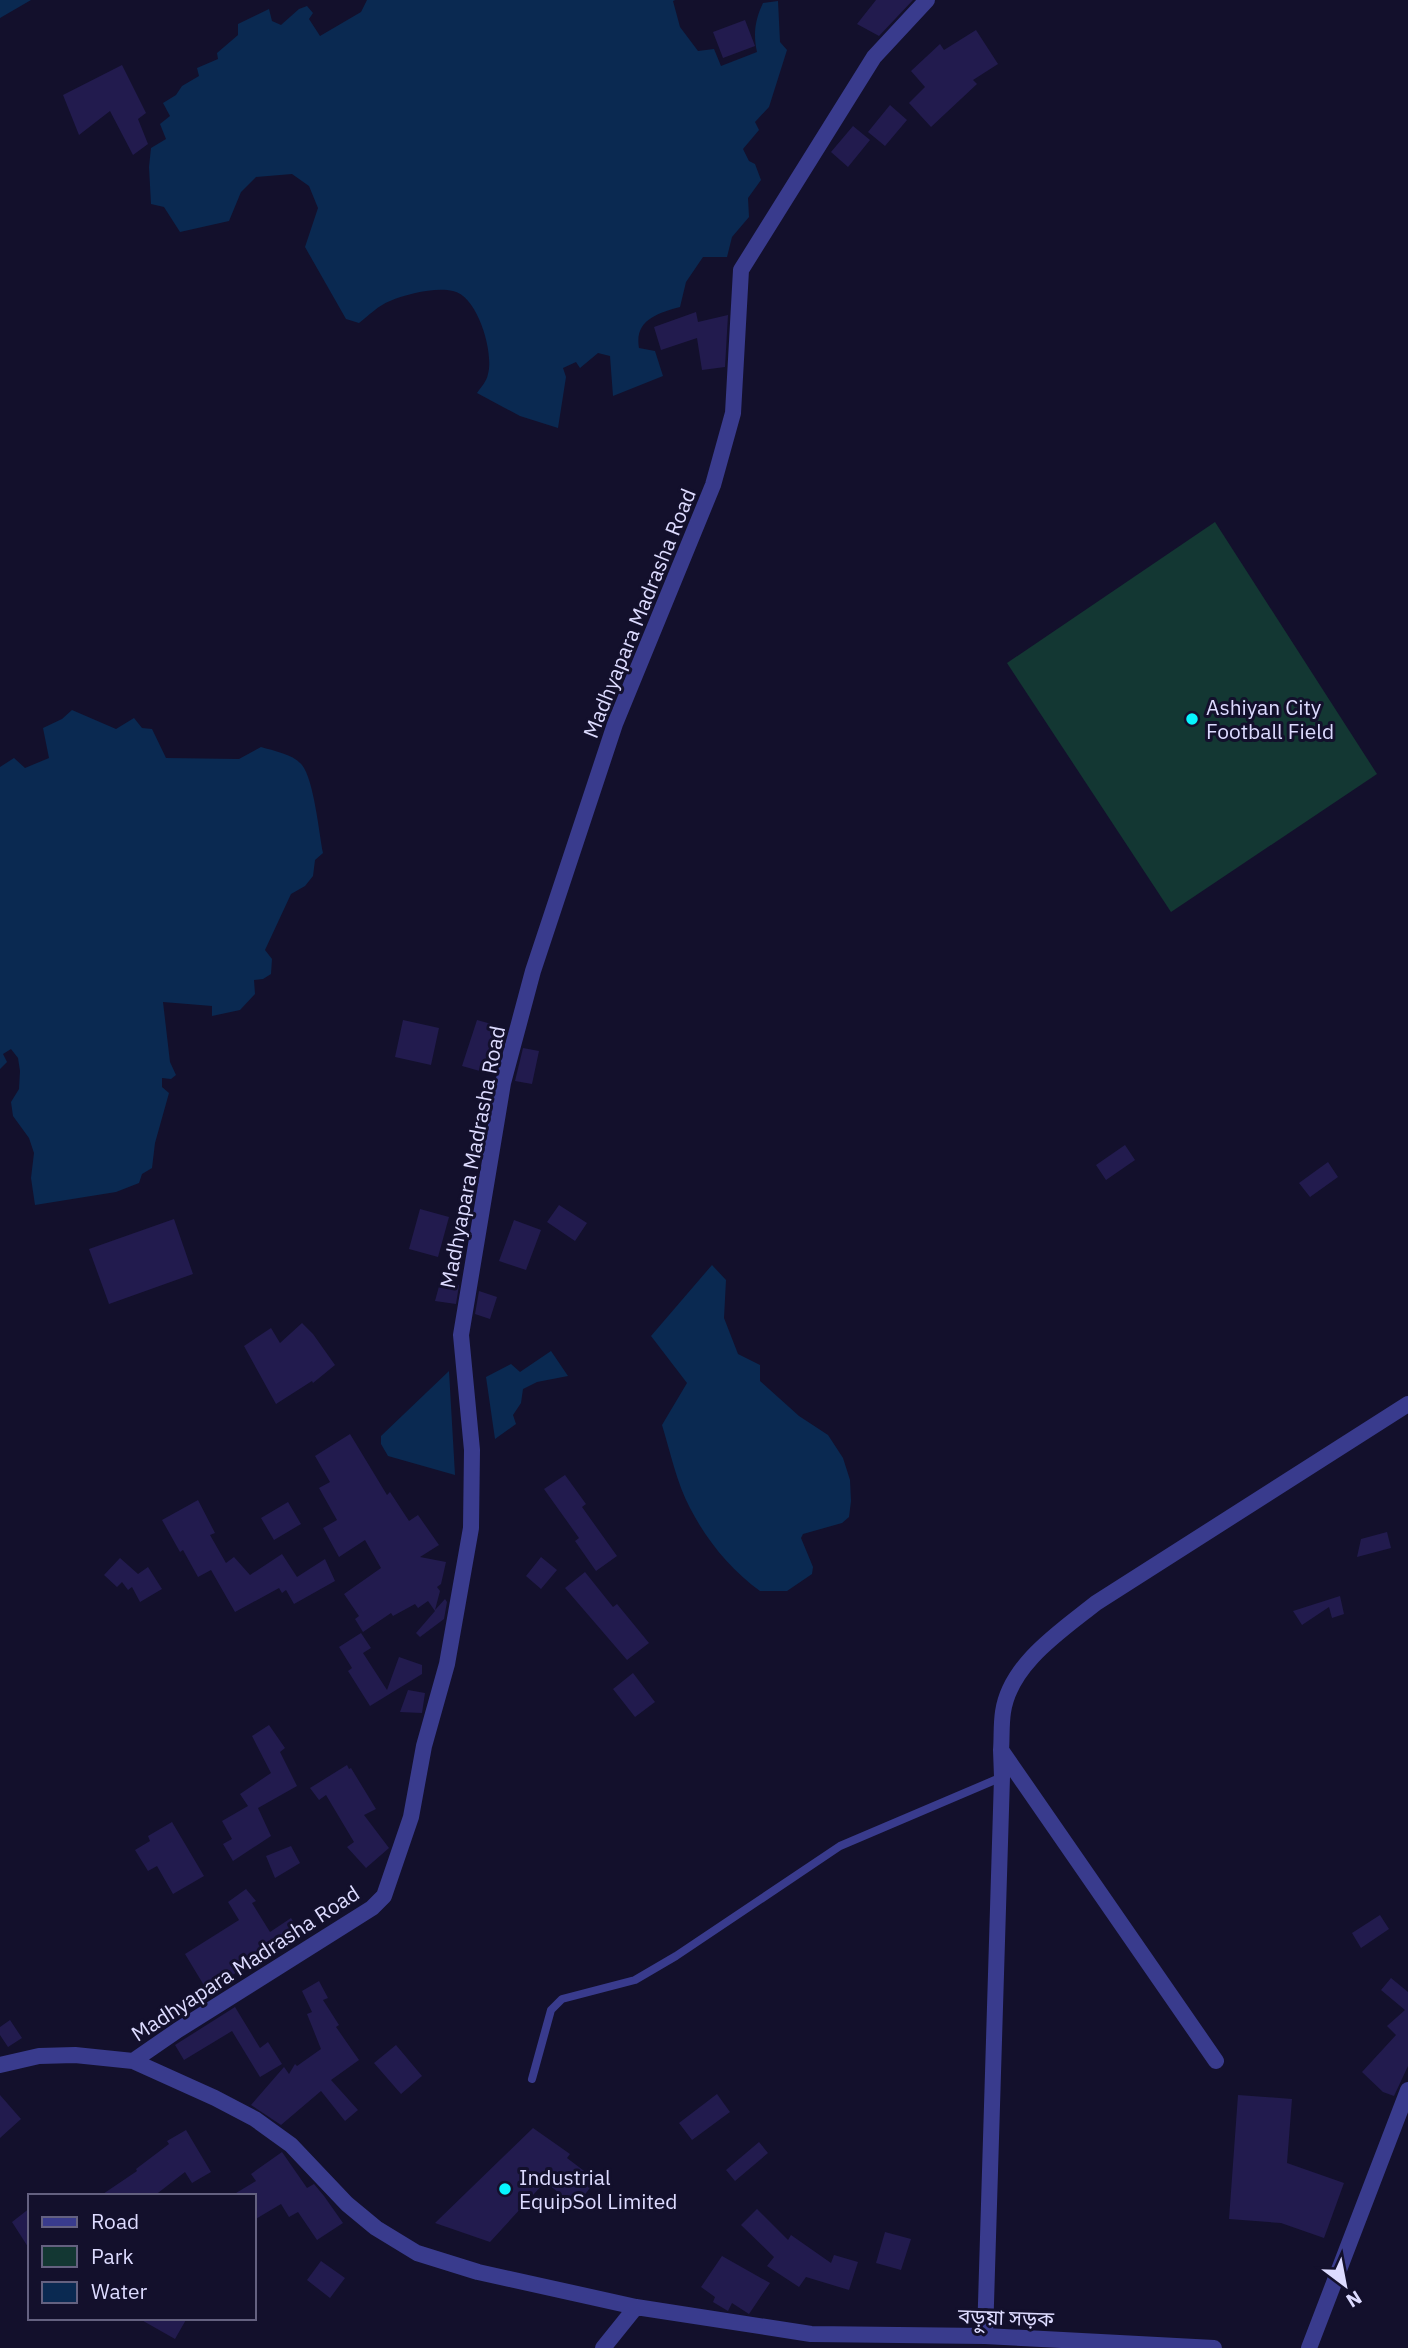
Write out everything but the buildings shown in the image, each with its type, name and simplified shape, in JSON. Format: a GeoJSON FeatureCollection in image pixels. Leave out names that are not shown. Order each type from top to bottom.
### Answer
{"type":"FeatureCollection","features":[{"type":"Feature","properties":{"kind":"street","name":"Madhyapara Madrasha Road"},"geometry":{"type":"LineString","coordinates":[[133,2061],[178,2029],[372,1908],[384,1896],[411,1817],[424,1746],[447,1664],[471,1528],[472,1450],[461,1335],[503,1083],[533,971],[615,724],[713,485],[733,413],[741,270],[874,57],[927,0]]}},
{"type":"Feature","properties":{"kind":"street"},"geometry":{"type":"LineString","coordinates":[[985,2336],[1001,1750],[1003,1711],[1012,1686],[1025,1666],[1096,1603],[1408,1404]]}},
{"type":"Feature","properties":{"kind":"street"},"geometry":{"type":"LineString","coordinates":[[1001,1750],[1216,2061]]}},
{"type":"Feature","properties":{"kind":"street","name":"বড়ুয়া সড়ক"},"geometry":{"type":"LineString","coordinates":[[0,2065],[39,2056],[75,2054],[133,2061],[255,2119],[291,2146],[356,2212],[376,2228],[417,2252],[478,2272],[636,2307],[814,2341],[985,2336],[1214,2348]]}},
{"type":"Feature","properties":{"kind":"street"},"geometry":{"type":"LineString","coordinates":[[1309,2348],[1408,2090]]}},
{"type":"Feature","properties":{"kind":"street"},"geometry":{"type":"LineString","coordinates":[[603,2348],[636,2307]]}},
{"type":"Feature","properties":{"kind":"lane"},"geometry":{"type":"LineString","coordinates":[[532,2078],[551,2010],[562,1999],[635,1980],[676,1956],[840,1846],[1002,1777]]}},
{"type":"Feature","properties":{"kind":"green space","name":"Ashiyan City Football Field"},"geometry":{"type":"Polygon","coordinates":[[[1215,522],[1377,774],[1171,912],[1007,663],[1215,522]]]}},
{"type":"Feature","properties":{"kind":"water"},"geometry":{"type":"Polygon","coordinates":[[[0,0],[31,0],[0,18],[0,0]]]}},
{"type":"Feature","properties":{"kind":"water"},"geometry":{"type":"Polygon","coordinates":[[[367,0],[675,0],[673,1],[680,27],[698,51],[714,49],[721,66],[757,52],[755,33],[760,9],[763,3],[778,1],[780,42],[787,50],[769,107],[755,122],[759,130],[743,149],[749,161],[755,164],[761,180],[748,198],[749,217],[732,237],[727,257],[703,257],[686,282],[680,307],[649,319],[640,331],[639,348],[655,351],[663,376],[613,396],[610,356],[598,353],[580,368],[576,362],[563,368],[566,377],[558,428],[520,416],[477,393],[487,377],[489,353],[477,314],[462,295],[446,290],[421,292],[386,303],[359,323],[346,319],[305,247],[318,208],[309,186],[292,174],[256,177],[241,192],[229,221],[180,232],[164,207],[151,204],[151,148],[166,139],[160,124],[170,116],[163,103],[176,95],[182,86],[199,76],[197,68],[218,59],[217,53],[238,35],[238,24],[269,9],[272,21],[281,25],[299,9],[307,6],[313,13],[309,19],[320,36],[361,12],[367,0]]]}},
{"type":"Feature","properties":{"kind":"water"},"geometry":{"type":"Polygon","coordinates":[[[72,710],[116,729],[134,718],[142,728],[152,729],[166,758],[239,759],[261,747],[294,758],[302,765],[310,782],[323,853],[315,860],[313,876],[305,886],[291,894],[265,950],[272,959],[271,974],[254,980],[255,994],[240,1010],[212,1016],[212,1006],[163,1002],[170,1062],[176,1075],[171,1079],[162,1078],[162,1087],[169,1093],[155,1143],[152,1168],[142,1174],[139,1183],[116,1192],[35,1205],[31,1178],[34,1153],[29,1138],[13,1116],[11,1102],[19,1089],[20,1071],[18,1058],[11,1049],[3,1054],[7,1062],[0,1069],[0,767],[14,758],[25,768],[49,758],[43,728],[62,719],[72,710]]]}},
{"type":"Feature","properties":{"kind":"water"},"geometry":{"type":"Polygon","coordinates":[[[712,1265],[726,1280],[724,1318],[738,1354],[760,1365],[760,1381],[799,1416],[828,1435],[843,1458],[850,1480],[849,1517],[842,1523],[803,1534],[801,1538],[813,1567],[812,1574],[787,1591],[760,1591],[739,1574],[712,1543],[685,1499],[662,1425],[687,1383],[651,1336],[712,1265]]]}},
{"type":"Feature","properties":{"kind":"water"},"geometry":{"type":"Polygon","coordinates":[[[551,1351],[568,1376],[537,1382],[523,1389],[521,1403],[513,1415],[516,1424],[495,1439],[486,1377],[511,1364],[520,1372],[551,1351]]]}},
{"type":"Feature","properties":{"kind":"water"},"geometry":{"type":"Polygon","coordinates":[[[449,1371],[455,1475],[388,1456],[381,1444],[381,1436],[449,1371]]]}},
{"type":"Feature","properties":{"kind":"place","name":"Ashiyan City Football Field"},"geometry":{"type":"Point","coordinates":[1192,719]}},
{"type":"Feature","properties":{"kind":"place","name":"Industrial EquipSol Limited"},"geometry":{"type":"Point","coordinates":[505,2189]}}]}
